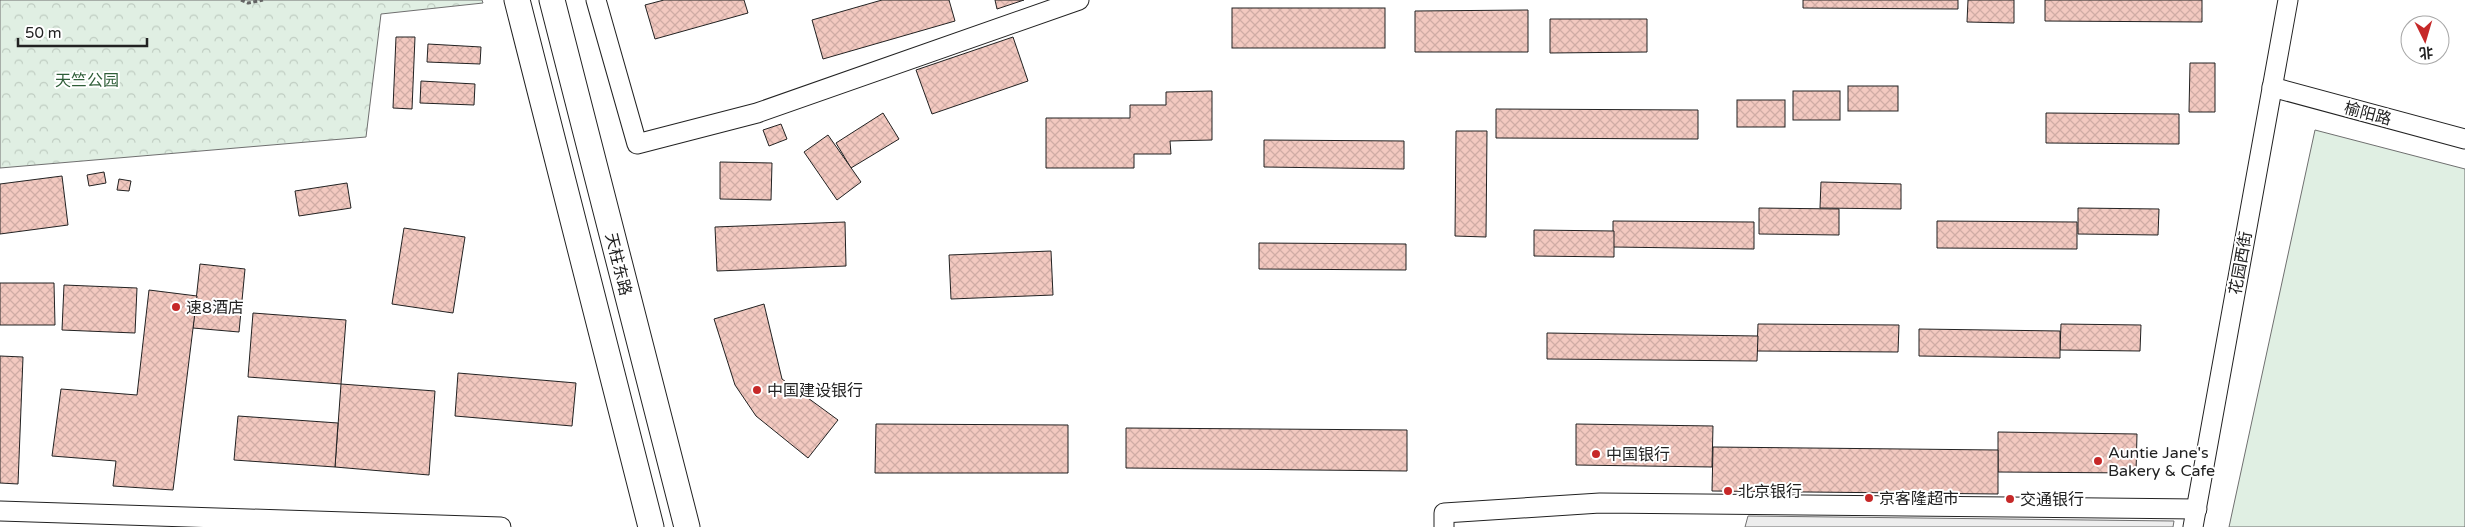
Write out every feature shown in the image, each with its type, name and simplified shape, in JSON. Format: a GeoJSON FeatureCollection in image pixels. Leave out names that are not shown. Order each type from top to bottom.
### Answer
{"type":"FeatureCollection","features":[{"type":"Feature","properties":{"kind":"main road","name":"天柱东路"},"geometry":{"type":"LineString","coordinates":[[517,0],[651,527]]}},
{"type":"Feature","properties":{"kind":"main road","name":"天柱东路"},"geometry":{"type":"LineString","coordinates":[[552,0],[686,527]]}},
{"type":"Feature","properties":{"kind":"street"},"geometry":{"type":"LineString","coordinates":[[596,0],[637,144],[756,113],[1079,0]]}},
{"type":"Feature","properties":{"kind":"street","name":"花园西街"},"geometry":{"type":"LineString","coordinates":[[2195,518],[2288,0]]}},
{"type":"Feature","properties":{"kind":"street","name":"榆阳路"},"geometry":{"type":"LineString","coordinates":[[2272,87],[2465,139]]}},
{"type":"Feature","properties":{"kind":"street"},"geometry":{"type":"LineString","coordinates":[[1444,527],[1444,512],[1600,503],[2195,518]]}},
{"type":"Feature","properties":{"kind":"street"},"geometry":{"type":"LineString","coordinates":[[0,511],[501,527]]}},
{"type":"Feature","properties":{"kind":"path"},"geometry":{"type":"LineString","coordinates":[[241,0],[248,3],[263,0]]}},
{"type":"Feature","properties":{"kind":"green space","name":"天竺公园"},"geometry":{"type":"Polygon","coordinates":[[[0,0],[482,0],[483,3],[381,14],[366,137],[0,168],[0,0]]]}},
{"type":"Feature","properties":{"kind":"green space"},"geometry":{"type":"Polygon","coordinates":[[[2315,130],[2465,169],[2465,527],[2229,527],[2315,130]]]}},
{"type":"Feature","properties":{"kind":"shaded area"},"geometry":{"type":"Polygon","coordinates":[[[1748,516],[2174,521],[2173,527],[1745,527],[1748,516]]]}},
{"type":"Feature","properties":{"kind":"building"},"geometry":{"type":"Polygon","coordinates":[[[664,0],[744,0],[748,13],[655,39],[645,5],[664,0]]]}},
{"type":"Feature","properties":{"kind":"building"},"geometry":{"type":"Polygon","coordinates":[[[882,0],[949,0],[955,21],[823,59],[812,20],[882,0]]]}},
{"type":"Feature","properties":{"kind":"building"},"geometry":{"type":"Polygon","coordinates":[[[995,0],[1024,0],[997,9],[995,0]]]}},
{"type":"Feature","properties":{"kind":"building"},"geometry":{"type":"Polygon","coordinates":[[[1803,0],[1958,0],[1958,9],[1803,8],[1803,0]]]}},
{"type":"Feature","properties":{"kind":"building"},"geometry":{"type":"Polygon","coordinates":[[[1968,0],[2014,0],[2014,23],[1967,22],[1968,0]]]}},
{"type":"Feature","properties":{"kind":"building"},"geometry":{"type":"Polygon","coordinates":[[[2045,0],[2202,0],[2202,22],[2045,21],[2045,0]]]}},
{"type":"Feature","properties":{"kind":"building"},"geometry":{"type":"Polygon","coordinates":[[[1232,8],[1385,8],[1385,48],[1232,48],[1232,8]]]}},
{"type":"Feature","properties":{"kind":"building"},"geometry":{"type":"Polygon","coordinates":[[[1528,10],[1528,52],[1415,52],[1415,11],[1528,10]]]}},
{"type":"Feature","properties":{"kind":"building"},"geometry":{"type":"Polygon","coordinates":[[[1550,19],[1647,19],[1647,52],[1550,53],[1550,19]]]}},
{"type":"Feature","properties":{"kind":"building"},"geometry":{"type":"Polygon","coordinates":[[[396,37],[415,37],[412,109],[393,108],[396,37]]]}},
{"type":"Feature","properties":{"kind":"building"},"geometry":{"type":"Polygon","coordinates":[[[1013,37],[1028,81],[932,114],[916,70],[1013,37]]]}},
{"type":"Feature","properties":{"kind":"building"},"geometry":{"type":"Polygon","coordinates":[[[428,44],[481,47],[480,64],[427,62],[428,44]]]}},
{"type":"Feature","properties":{"kind":"building"},"geometry":{"type":"Polygon","coordinates":[[[2190,63],[2215,63],[2215,112],[2189,112],[2190,63]]]}},
{"type":"Feature","properties":{"kind":"building"},"geometry":{"type":"Polygon","coordinates":[[[421,81],[475,84],[474,105],[420,103],[421,81]]]}},
{"type":"Feature","properties":{"kind":"building"},"geometry":{"type":"Polygon","coordinates":[[[1848,86],[1898,86],[1898,111],[1848,111],[1848,86]]]}},
{"type":"Feature","properties":{"kind":"building"},"geometry":{"type":"Polygon","coordinates":[[[1212,91],[1212,140],[1170,141],[1171,154],[1134,154],[1134,168],[1046,168],[1046,118],[1130,118],[1130,105],[1166,105],[1166,92],[1212,91]]]}},
{"type":"Feature","properties":{"kind":"building"},"geometry":{"type":"Polygon","coordinates":[[[1793,91],[1840,91],[1840,120],[1793,120],[1793,91]]]}},
{"type":"Feature","properties":{"kind":"building"},"geometry":{"type":"Polygon","coordinates":[[[1737,100],[1785,100],[1785,127],[1737,127],[1737,100]]]}},
{"type":"Feature","properties":{"kind":"building"},"geometry":{"type":"Polygon","coordinates":[[[1496,109],[1698,110],[1698,139],[1496,138],[1496,109]]]}},
{"type":"Feature","properties":{"kind":"building"},"geometry":{"type":"Polygon","coordinates":[[[883,113],[899,139],[851,168],[836,143],[883,113]]]}},
{"type":"Feature","properties":{"kind":"building"},"geometry":{"type":"Polygon","coordinates":[[[2046,113],[2179,114],[2179,144],[2046,143],[2046,113]]]}},
{"type":"Feature","properties":{"kind":"building"},"geometry":{"type":"Polygon","coordinates":[[[781,124],[787,139],[769,146],[763,130],[781,124]]]}},
{"type":"Feature","properties":{"kind":"building"},"geometry":{"type":"Polygon","coordinates":[[[1456,131],[1487,131],[1486,237],[1455,236],[1456,131]]]}},
{"type":"Feature","properties":{"kind":"building"},"geometry":{"type":"Polygon","coordinates":[[[828,135],[861,182],[837,200],[804,152],[828,135]]]}},
{"type":"Feature","properties":{"kind":"building"},"geometry":{"type":"Polygon","coordinates":[[[1264,140],[1404,141],[1404,169],[1264,167],[1264,140]]]}},
{"type":"Feature","properties":{"kind":"building"},"geometry":{"type":"Polygon","coordinates":[[[720,162],[772,163],[771,200],[720,199],[720,162]]]}},
{"type":"Feature","properties":{"kind":"building"},"geometry":{"type":"Polygon","coordinates":[[[104,172],[106,183],[89,186],[87,175],[104,172]]]}},
{"type":"Feature","properties":{"kind":"building"},"geometry":{"type":"Polygon","coordinates":[[[62,176],[68,225],[0,234],[0,184],[62,176]]]}},
{"type":"Feature","properties":{"kind":"building"},"geometry":{"type":"Polygon","coordinates":[[[119,179],[131,181],[129,191],[117,190],[119,179]]]}},
{"type":"Feature","properties":{"kind":"building"},"geometry":{"type":"Polygon","coordinates":[[[1821,182],[1901,184],[1901,209],[1820,208],[1821,182]]]}},
{"type":"Feature","properties":{"kind":"building"},"geometry":{"type":"Polygon","coordinates":[[[347,183],[351,208],[299,216],[295,191],[347,183]]]}},
{"type":"Feature","properties":{"kind":"building"},"geometry":{"type":"Polygon","coordinates":[[[1759,208],[1839,209],[1839,235],[1759,234],[1759,208]]]}},
{"type":"Feature","properties":{"kind":"building"},"geometry":{"type":"Polygon","coordinates":[[[2078,208],[2159,209],[2158,235],[2078,234],[2078,208]]]}},
{"type":"Feature","properties":{"kind":"building"},"geometry":{"type":"Polygon","coordinates":[[[1613,221],[1754,222],[1754,249],[1613,247],[1613,221]]]}},
{"type":"Feature","properties":{"kind":"building"},"geometry":{"type":"Polygon","coordinates":[[[1937,221],[2077,222],[2077,249],[1937,248],[1937,221]]]}},
{"type":"Feature","properties":{"kind":"building"},"geometry":{"type":"Polygon","coordinates":[[[845,222],[846,266],[717,271],[715,227],[845,222]]]}},
{"type":"Feature","properties":{"kind":"building"},"geometry":{"type":"Polygon","coordinates":[[[404,228],[465,237],[453,313],[392,304],[404,228]]]}},
{"type":"Feature","properties":{"kind":"building"},"geometry":{"type":"Polygon","coordinates":[[[1534,230],[1614,231],[1614,257],[1534,256],[1534,230]]]}},
{"type":"Feature","properties":{"kind":"building"},"geometry":{"type":"Polygon","coordinates":[[[1259,243],[1406,244],[1406,270],[1259,269],[1259,243]]]}},
{"type":"Feature","properties":{"kind":"building"},"geometry":{"type":"Polygon","coordinates":[[[1051,251],[1053,295],[951,299],[949,255],[1051,251]]]}},
{"type":"Feature","properties":{"kind":"building"},"geometry":{"type":"Polygon","coordinates":[[[200,264],[245,269],[239,332],[193,328],[200,264]]]}},
{"type":"Feature","properties":{"kind":"building"},"geometry":{"type":"Polygon","coordinates":[[[0,283],[54,283],[55,325],[0,325],[0,283]]]}},
{"type":"Feature","properties":{"kind":"building"},"geometry":{"type":"Polygon","coordinates":[[[64,285],[137,288],[135,333],[62,330],[64,285]]]}},
{"type":"Feature","properties":{"kind":"building"},"geometry":{"type":"Polygon","coordinates":[[[149,290],[197,296],[173,490],[113,486],[116,461],[52,456],[61,389],[137,395],[149,290]]]}},
{"type":"Feature","properties":{"kind":"building"},"geometry":{"type":"Polygon","coordinates":[[[764,304],[782,379],[838,420],[808,458],[756,416],[735,385],[714,319],[764,304]]]}},
{"type":"Feature","properties":{"kind":"building"},"geometry":{"type":"Polygon","coordinates":[[[253,313],[346,320],[341,384],[248,377],[253,313]]]}},
{"type":"Feature","properties":{"kind":"building"},"geometry":{"type":"Polygon","coordinates":[[[1758,324],[1899,325],[1898,352],[1757,351],[1758,324]]]}},
{"type":"Feature","properties":{"kind":"building"},"geometry":{"type":"Polygon","coordinates":[[[2061,324],[2141,325],[2140,351],[2060,350],[2061,324]]]}},
{"type":"Feature","properties":{"kind":"building"},"geometry":{"type":"Polygon","coordinates":[[[1919,329],[2060,331],[2060,358],[1919,356],[1919,329]]]}},
{"type":"Feature","properties":{"kind":"building"},"geometry":{"type":"Polygon","coordinates":[[[1547,333],[1758,336],[1757,361],[1547,359],[1547,333]]]}},
{"type":"Feature","properties":{"kind":"building"},"geometry":{"type":"Polygon","coordinates":[[[0,356],[23,357],[18,484],[0,483],[0,356]]]}},
{"type":"Feature","properties":{"kind":"building"},"geometry":{"type":"Polygon","coordinates":[[[458,373],[576,383],[572,426],[455,416],[458,373]]]}},
{"type":"Feature","properties":{"kind":"building"},"geometry":{"type":"Polygon","coordinates":[[[341,384],[435,391],[429,475],[335,467],[341,384]]]}},
{"type":"Feature","properties":{"kind":"building"},"geometry":{"type":"Polygon","coordinates":[[[238,416],[338,423],[335,467],[234,460],[238,416]]]}},
{"type":"Feature","properties":{"kind":"building"},"geometry":{"type":"Polygon","coordinates":[[[876,424],[1068,425],[1068,473],[875,473],[876,424]]]}},
{"type":"Feature","properties":{"kind":"building"},"geometry":{"type":"Polygon","coordinates":[[[1576,424],[1713,426],[1712,467],[1576,465],[1576,424]]]}},
{"type":"Feature","properties":{"kind":"building"},"geometry":{"type":"Polygon","coordinates":[[[1126,428],[1407,430],[1407,471],[1126,468],[1126,428]]]}},
{"type":"Feature","properties":{"kind":"building"},"geometry":{"type":"Polygon","coordinates":[[[1998,432],[2137,434],[2136,473],[1998,472],[1998,432]]]}},
{"type":"Feature","properties":{"kind":"building"},"geometry":{"type":"Polygon","coordinates":[[[1713,447],[1998,450],[1998,494],[1712,491],[1713,447]]]}},
{"type":"Feature","properties":{"kind":"place","name":"速8酒店"},"geometry":{"type":"Point","coordinates":[176,307]}},
{"type":"Feature","properties":{"kind":"place","name":"中国建设银行"},"geometry":{"type":"Point","coordinates":[757,390]}},
{"type":"Feature","properties":{"kind":"place","name":"中国银行"},"geometry":{"type":"Point","coordinates":[1596,454]}},
{"type":"Feature","properties":{"kind":"place","name":"Auntie Jane's Bakery & Cafe"},"geometry":{"type":"Point","coordinates":[2098,461]}},
{"type":"Feature","properties":{"kind":"place","name":"北京银行"},"geometry":{"type":"Point","coordinates":[1728,491]}},
{"type":"Feature","properties":{"kind":"place","name":"京客隆超市"},"geometry":{"type":"Point","coordinates":[1869,498]}},
{"type":"Feature","properties":{"kind":"place","name":"交通银行"},"geometry":{"type":"Point","coordinates":[2010,499]}}]}
